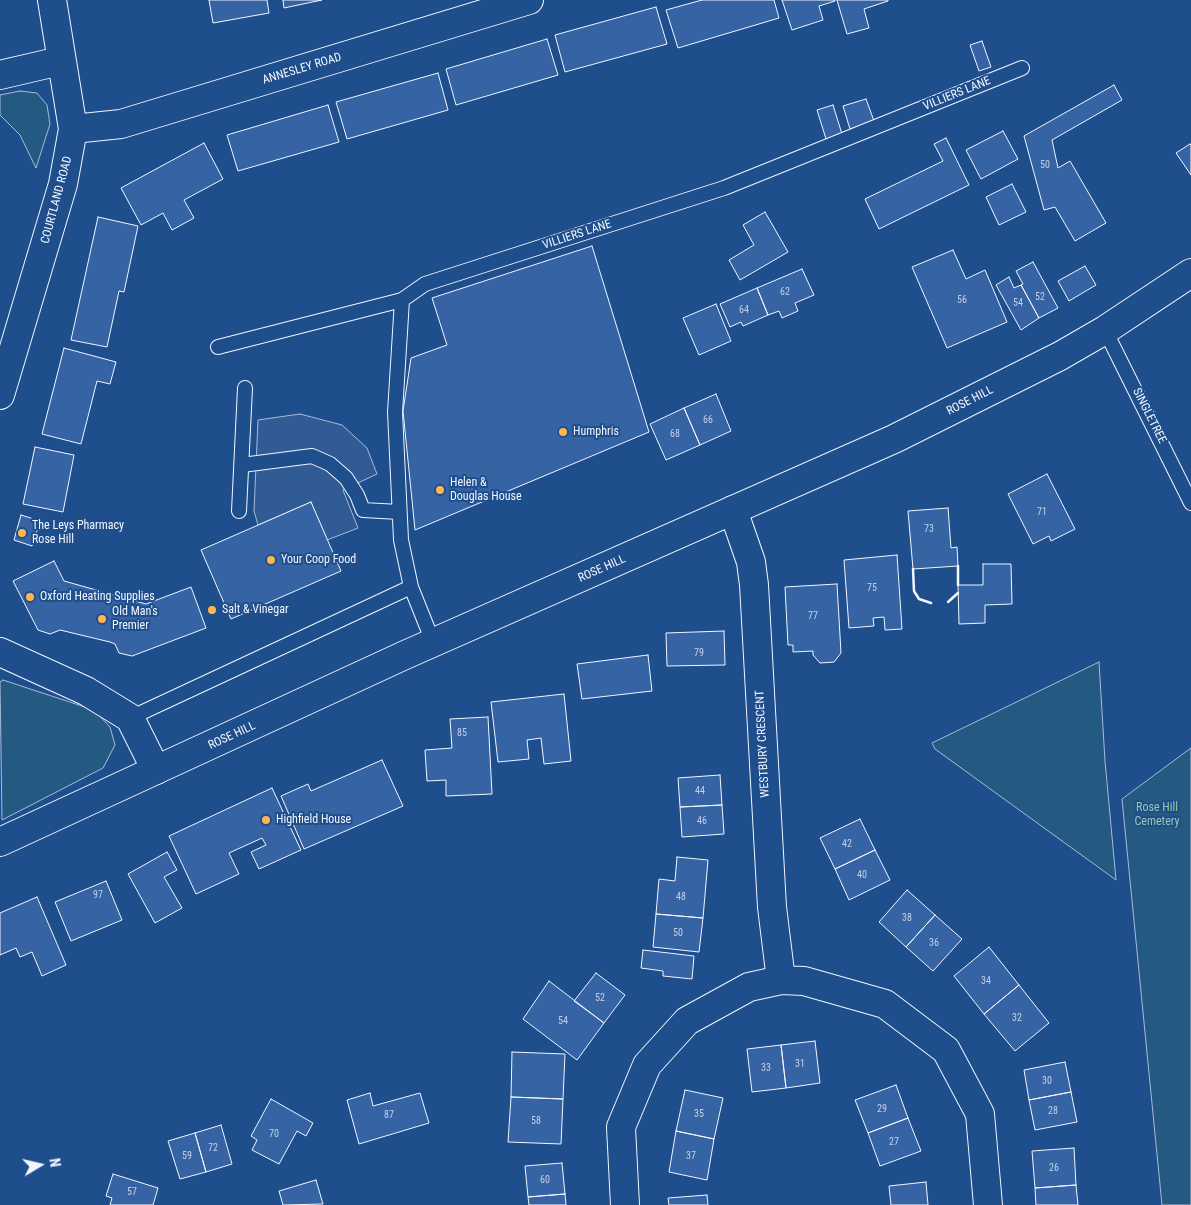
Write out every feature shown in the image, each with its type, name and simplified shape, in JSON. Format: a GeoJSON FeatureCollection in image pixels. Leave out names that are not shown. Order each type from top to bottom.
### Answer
{"type":"FeatureCollection","features":[{"type":"Feature","properties":{"kind":"street","name":"COURTLAND ROAD"},"geometry":{"type":"LineString","coordinates":[[0,395],[63,184],[73,129],[60,61],[52,0]]}},
{"type":"Feature","properties":{"kind":"street","name":"ANNESLEY ROAD"},"geometry":{"type":"LineString","coordinates":[[73,129],[121,124],[529,0]]}},
{"type":"Feature","properties":{"kind":"street"},"geometry":{"type":"LineString","coordinates":[[0,75],[60,61]]}},
{"type":"Feature","properties":{"kind":"street","name":"ROSE HILL"},"geometry":{"type":"LineString","coordinates":[[0,842],[433,642],[894,438],[1060,356],[1105,330],[1191,273]]}},
{"type":"Feature","properties":{"kind":"street","name":"WESTBURY CRESCENT"},"geometry":{"type":"LineString","coordinates":[[733,510],[750,562],[754,585],[772,907],[781,980]]}},
{"type":"Feature","properties":{"kind":"street"},"geometry":{"type":"LineString","coordinates":[[0,652],[86,691],[130,718],[156,770]]}},
{"type":"Feature","properties":{"kind":"street"},"geometry":{"type":"LineString","coordinates":[[625,1205],[621,1127],[647,1065],[687,1021],[749,987],[781,980],[804,980],[885,1004],[946,1050],[980,1114],[988,1205]]}},
{"type":"Feature","properties":{"kind":"lane","name":"VILLIERS LANE"},"geometry":{"type":"LineString","coordinates":[[402,300],[425,284],[724,188],[1022,68]]}},
{"type":"Feature","properties":{"kind":"lane"},"geometry":{"type":"LineString","coordinates":[[218,347],[402,300],[395,412],[401,540],[411,586],[433,642]]}},
{"type":"Feature","properties":{"kind":"lane","name":"SINGLETREE"},"geometry":{"type":"LineString","coordinates":[[1105,330],[1191,503]]}},
{"type":"Feature","properties":{"kind":"lane"},"geometry":{"type":"LineString","coordinates":[[239,511],[246,388]]}},
{"type":"Feature","properties":{"kind":"lane"},"geometry":{"type":"LineString","coordinates":[[242,465],[312,456],[330,464],[346,478],[363,510],[399,512]]}},
{"type":"Feature","properties":{"kind":"lane"},"geometry":{"type":"LineString","coordinates":[[130,718],[411,586]]}},
{"type":"Feature","properties":{"kind":"green space"},"geometry":{"type":"Polygon","coordinates":[[[20,91],[37,93],[47,105],[50,124],[36,168],[20,135],[0,115],[0,95],[20,91]]]}},
{"type":"Feature","properties":{"kind":"green space"},"geometry":{"type":"Polygon","coordinates":[[[1099,662],[1105,761],[1116,880],[935,749],[932,743],[1099,662]]]}},
{"type":"Feature","properties":{"kind":"green space"},"geometry":{"type":"Polygon","coordinates":[[[3,680],[94,710],[110,727],[115,745],[103,768],[2,820],[0,682],[3,680]]]}},
{"type":"Feature","properties":{"kind":"green space","name":"Rose Hill Cemetery"},"geometry":{"type":"Polygon","coordinates":[[[1191,748],[1191,1205],[1162,1205],[1122,799],[1191,748]]]}},
{"type":"Feature","properties":{"kind":"shaded area"},"geometry":{"type":"Polygon","coordinates":[[[300,414],[342,425],[367,448],[377,474],[343,490],[358,528],[327,540],[311,502],[258,525],[254,511],[258,420],[300,414]]]}},
{"type":"Feature","properties":{"kind":"building"},"geometry":{"type":"Polygon","coordinates":[[[209,0],[267,0],[269,13],[213,23],[209,0]]]}},
{"type":"Feature","properties":{"kind":"building"},"geometry":{"type":"Polygon","coordinates":[[[283,0],[322,0],[284,8],[283,0]]]}},
{"type":"Feature","properties":{"kind":"building"},"geometry":{"type":"Polygon","coordinates":[[[702,0],[774,0],[779,18],[678,48],[666,10],[702,0]]]}},
{"type":"Feature","properties":{"kind":"building"},"geometry":{"type":"Polygon","coordinates":[[[782,0],[835,1],[819,6],[823,20],[792,30],[782,0]]]}},
{"type":"Feature","properties":{"kind":"building"},"geometry":{"type":"Polygon","coordinates":[[[837,0],[888,1],[864,9],[869,28],[847,34],[837,0]]]}},
{"type":"Feature","properties":{"kind":"building"},"geometry":{"type":"Polygon","coordinates":[[[656,7],[667,44],[565,72],[555,35],[656,7]]]}},
{"type":"Feature","properties":{"kind":"building"},"geometry":{"type":"Polygon","coordinates":[[[547,39],[558,75],[456,105],[446,69],[547,39]]]}},
{"type":"Feature","properties":{"kind":"building"},"geometry":{"type":"Polygon","coordinates":[[[982,41],[991,67],[979,71],[970,45],[982,41]]]}},
{"type":"Feature","properties":{"kind":"building"},"geometry":{"type":"Polygon","coordinates":[[[438,73],[448,110],[347,139],[336,102],[438,73]]]}},
{"type":"Feature","properties":{"kind":"building"},"geometry":{"type":"Polygon","coordinates":[[[1114,85],[1122,100],[1052,140],[1058,168],[1070,161],[1106,223],[1075,241],[1055,207],[1044,210],[1024,136],[1114,85]]]}},
{"type":"Feature","properties":{"kind":"building"},"geometry":{"type":"Polygon","coordinates":[[[866,99],[874,121],[850,129],[843,106],[866,99]]]}},
{"type":"Feature","properties":{"kind":"building"},"geometry":{"type":"Polygon","coordinates":[[[328,105],[339,142],[238,171],[227,135],[328,105]]]}},
{"type":"Feature","properties":{"kind":"building"},"geometry":{"type":"Polygon","coordinates":[[[833,105],[842,134],[826,139],[817,110],[833,105]]]}},
{"type":"Feature","properties":{"kind":"building"},"geometry":{"type":"Polygon","coordinates":[[[1003,131],[1018,159],[981,179],[966,150],[1003,131]]]}},
{"type":"Feature","properties":{"kind":"building"},"geometry":{"type":"Polygon","coordinates":[[[946,138],[969,185],[879,229],[865,199],[943,161],[934,144],[946,138]]]}},
{"type":"Feature","properties":{"kind":"building"},"geometry":{"type":"Polygon","coordinates":[[[204,143],[223,179],[184,200],[194,218],[172,230],[163,213],[141,225],[121,188],[204,143]]]}},
{"type":"Feature","properties":{"kind":"building"},"geometry":{"type":"Polygon","coordinates":[[[1191,145],[1191,175],[1176,153],[1191,145]]]}},
{"type":"Feature","properties":{"kind":"building"},"geometry":{"type":"Polygon","coordinates":[[[1012,184],[1026,212],[999,225],[986,197],[1012,184]]]}},
{"type":"Feature","properties":{"kind":"building"},"geometry":{"type":"Polygon","coordinates":[[[765,212],[788,252],[740,280],[729,260],[754,245],[743,225],[765,212]]]}},
{"type":"Feature","properties":{"kind":"building"},"geometry":{"type":"Polygon","coordinates":[[[98,217],[138,226],[124,292],[119,291],[107,347],[71,340],[98,217]]]}},
{"type":"Feature","properties":{"kind":"building"},"geometry":{"type":"Polygon","coordinates":[[[592,246],[649,432],[415,530],[403,411],[411,358],[447,345],[432,298],[592,246]]]}},
{"type":"Feature","properties":{"kind":"building"},"geometry":{"type":"Polygon","coordinates":[[[953,250],[966,279],[985,270],[1007,322],[947,348],[912,267],[953,250]]]}},
{"type":"Feature","properties":{"kind":"building"},"geometry":{"type":"Polygon","coordinates":[[[1033,262],[1058,308],[1039,318],[1021,285],[1023,284],[1016,271],[1033,262]]]}},
{"type":"Feature","properties":{"kind":"building"},"geometry":{"type":"Polygon","coordinates":[[[1085,266],[1096,285],[1069,301],[1058,281],[1085,266]]]}},
{"type":"Feature","properties":{"kind":"building"},"geometry":{"type":"Polygon","coordinates":[[[802,269],[814,295],[795,303],[798,311],[782,318],[779,311],[768,315],[757,288],[802,269]]]}},
{"type":"Feature","properties":{"kind":"building"},"geometry":{"type":"Polygon","coordinates":[[[1009,277],[1014,288],[1021,285],[1039,318],[1021,330],[996,285],[1009,277]]]}},
{"type":"Feature","properties":{"kind":"building"},"geometry":{"type":"Polygon","coordinates":[[[757,288],[768,315],[743,326],[741,322],[730,327],[720,304],[757,288]]]}},
{"type":"Feature","properties":{"kind":"building"},"geometry":{"type":"Polygon","coordinates":[[[716,304],[731,341],[699,355],[683,318],[716,304]]]}},
{"type":"Feature","properties":{"kind":"building"},"geometry":{"type":"Polygon","coordinates":[[[64,348],[116,362],[110,384],[97,381],[81,444],[42,434],[64,348]]]}},
{"type":"Feature","properties":{"kind":"building"},"geometry":{"type":"Polygon","coordinates":[[[716,394],[731,431],[700,445],[684,408],[716,394]]]}},
{"type":"Feature","properties":{"kind":"building"},"geometry":{"type":"Polygon","coordinates":[[[684,408],[700,445],[666,460],[650,424],[684,408]]]}},
{"type":"Feature","properties":{"kind":"building"},"geometry":{"type":"Polygon","coordinates":[[[35,447],[74,455],[63,512],[23,504],[35,447]]]}},
{"type":"Feature","properties":{"kind":"building"},"geometry":{"type":"Polygon","coordinates":[[[1047,474],[1075,529],[1051,541],[1049,536],[1033,544],[1008,494],[1047,474]]]}},
{"type":"Feature","properties":{"kind":"building","name":"Your Coop Food"},"geometry":{"type":"Polygon","coordinates":[[[311,502],[341,571],[231,619],[201,550],[311,502]]]}},
{"type":"Feature","properties":{"kind":"building"},"geometry":{"type":"Polygon","coordinates":[[[948,508],[951,548],[957,547],[958,566],[913,569],[908,511],[948,508]]]}},
{"type":"Feature","properties":{"kind":"building"},"geometry":{"type":"Polygon","coordinates":[[[21,515],[40,521],[32,546],[14,540],[21,515]]]}},
{"type":"Feature","properties":{"kind":"building"},"geometry":{"type":"Polygon","coordinates":[[[897,555],[902,629],[885,630],[884,617],[873,618],[874,626],[849,628],[844,560],[897,555]]]}},
{"type":"Feature","properties":{"kind":"building"},"geometry":{"type":"Polygon","coordinates":[[[54,561],[64,581],[146,604],[191,587],[206,628],[132,656],[119,653],[115,644],[110,642],[60,630],[50,634],[38,630],[13,581],[54,561]]]}},
{"type":"Feature","properties":{"kind":"building"},"geometry":{"type":"Polygon","coordinates":[[[983,564],[1011,564],[1012,604],[985,605],[985,623],[959,624],[958,585],[983,585],[983,564]]]}},
{"type":"Feature","properties":{"kind":"building"},"geometry":{"type":"Polygon","coordinates":[[[837,584],[841,653],[834,662],[820,663],[813,655],[813,651],[793,652],[793,645],[788,645],[785,587],[837,584]]]}},
{"type":"Feature","properties":{"kind":"building"},"geometry":{"type":"Polygon","coordinates":[[[724,631],[725,665],[667,666],[666,633],[724,631]]]}},
{"type":"Feature","properties":{"kind":"building"},"geometry":{"type":"Polygon","coordinates":[[[648,655],[652,691],[582,699],[577,664],[648,655]]]}},
{"type":"Feature","properties":{"kind":"building"},"geometry":{"type":"Polygon","coordinates":[[[564,694],[571,761],[544,764],[541,738],[527,740],[529,759],[498,762],[491,702],[564,694]]]}},
{"type":"Feature","properties":{"kind":"building"},"geometry":{"type":"Polygon","coordinates":[[[488,717],[492,794],[446,796],[446,780],[427,781],[425,750],[452,748],[450,719],[488,717]]]}},
{"type":"Feature","properties":{"kind":"building"},"geometry":{"type":"Polygon","coordinates":[[[382,760],[403,806],[304,849],[281,796],[308,784],[311,791],[382,760]]]}},
{"type":"Feature","properties":{"kind":"building"},"geometry":{"type":"Polygon","coordinates":[[[720,775],[722,805],[680,807],[678,778],[720,775]]]}},
{"type":"Feature","properties":{"kind":"building"},"geometry":{"type":"Polygon","coordinates":[[[272,788],[301,850],[259,869],[251,852],[266,845],[262,838],[229,853],[239,874],[196,894],[169,836],[272,788]]]}},
{"type":"Feature","properties":{"kind":"building"},"geometry":{"type":"Polygon","coordinates":[[[722,805],[724,834],[682,837],[680,807],[722,805]]]}},
{"type":"Feature","properties":{"kind":"building"},"geometry":{"type":"Polygon","coordinates":[[[860,819],[875,850],[835,869],[820,838],[860,819]]]}},
{"type":"Feature","properties":{"kind":"building"},"geometry":{"type":"Polygon","coordinates":[[[875,850],[890,880],[849,900],[835,869],[875,850]]]}},
{"type":"Feature","properties":{"kind":"building"},"geometry":{"type":"Polygon","coordinates":[[[167,852],[177,870],[164,877],[182,908],[155,923],[128,874],[167,852]]]}},
{"type":"Feature","properties":{"kind":"building"},"geometry":{"type":"Polygon","coordinates":[[[677,857],[708,860],[703,918],[656,914],[659,879],[675,881],[677,857]]]}},
{"type":"Feature","properties":{"kind":"building"},"geometry":{"type":"Polygon","coordinates":[[[106,881],[122,920],[71,941],[55,902],[106,881]]]}},
{"type":"Feature","properties":{"kind":"building"},"geometry":{"type":"Polygon","coordinates":[[[907,890],[935,915],[906,947],[879,922],[907,890]]]}},
{"type":"Feature","properties":{"kind":"building"},"geometry":{"type":"Polygon","coordinates":[[[37,897],[66,965],[42,976],[32,952],[20,957],[16,948],[0,955],[0,913],[37,897]]]}},
{"type":"Feature","properties":{"kind":"building"},"geometry":{"type":"Polygon","coordinates":[[[656,914],[703,918],[699,952],[653,947],[656,914]]]}},
{"type":"Feature","properties":{"kind":"building"},"geometry":{"type":"Polygon","coordinates":[[[935,915],[962,939],[933,971],[906,947],[935,915]]]}},
{"type":"Feature","properties":{"kind":"building"},"geometry":{"type":"Polygon","coordinates":[[[989,947],[1019,985],[984,1014],[954,976],[989,947]]]}},
{"type":"Feature","properties":{"kind":"building"},"geometry":{"type":"Polygon","coordinates":[[[643,950],[694,956],[692,979],[663,976],[663,971],[641,968],[643,950]]]}},
{"type":"Feature","properties":{"kind":"building"},"geometry":{"type":"Polygon","coordinates":[[[596,973],[625,995],[604,1023],[574,1001],[596,973]]]}},
{"type":"Feature","properties":{"kind":"building"},"geometry":{"type":"Polygon","coordinates":[[[549,981],[604,1023],[577,1060],[523,1019],[549,981]]]}},
{"type":"Feature","properties":{"kind":"building"},"geometry":{"type":"Polygon","coordinates":[[[1019,985],[1049,1023],[1015,1051],[984,1014],[1019,985]]]}},
{"type":"Feature","properties":{"kind":"building"},"geometry":{"type":"Polygon","coordinates":[[[815,1041],[820,1083],[786,1088],[781,1045],[815,1041]]]}},
{"type":"Feature","properties":{"kind":"building"},"geometry":{"type":"Polygon","coordinates":[[[781,1045],[786,1088],[752,1092],[747,1049],[781,1045]]]}},
{"type":"Feature","properties":{"kind":"building"},"geometry":{"type":"Polygon","coordinates":[[[512,1052],[565,1054],[563,1099],[511,1097],[512,1052]]]}},
{"type":"Feature","properties":{"kind":"building"},"geometry":{"type":"Polygon","coordinates":[[[1065,1062],[1071,1092],[1029,1100],[1024,1070],[1065,1062]]]}},
{"type":"Feature","properties":{"kind":"building"},"geometry":{"type":"Polygon","coordinates":[[[896,1085],[908,1118],[868,1133],[855,1100],[896,1085]]]}},
{"type":"Feature","properties":{"kind":"building"},"geometry":{"type":"Polygon","coordinates":[[[685,1090],[723,1098],[714,1139],[676,1131],[685,1090]]]}},
{"type":"Feature","properties":{"kind":"building"},"geometry":{"type":"Polygon","coordinates":[[[1071,1092],[1077,1122],[1035,1130],[1029,1100],[1071,1092]]]}},
{"type":"Feature","properties":{"kind":"building"},"geometry":{"type":"Polygon","coordinates":[[[370,1093],[373,1106],[420,1093],[429,1123],[359,1144],[347,1100],[370,1093]]]}},
{"type":"Feature","properties":{"kind":"building"},"geometry":{"type":"Polygon","coordinates":[[[511,1097],[563,1099],[561,1144],[508,1142],[511,1097]]]}},
{"type":"Feature","properties":{"kind":"building"},"geometry":{"type":"Polygon","coordinates":[[[271,1099],[313,1123],[306,1136],[297,1131],[279,1164],[252,1150],[257,1140],[251,1136],[271,1099]]]}},
{"type":"Feature","properties":{"kind":"building"},"geometry":{"type":"Polygon","coordinates":[[[908,1118],[921,1151],[880,1166],[868,1133],[908,1118]]]}},
{"type":"Feature","properties":{"kind":"building"},"geometry":{"type":"Polygon","coordinates":[[[221,1125],[232,1164],[206,1172],[195,1133],[221,1125]]]}},
{"type":"Feature","properties":{"kind":"building"},"geometry":{"type":"Polygon","coordinates":[[[676,1131],[714,1139],[707,1180],[669,1172],[676,1131]]]}},
{"type":"Feature","properties":{"kind":"building"},"geometry":{"type":"Polygon","coordinates":[[[195,1133],[206,1172],[180,1179],[168,1141],[195,1133]]]}},
{"type":"Feature","properties":{"kind":"building"},"geometry":{"type":"Polygon","coordinates":[[[1074,1148],[1076,1185],[1035,1188],[1032,1151],[1074,1148]]]}},
{"type":"Feature","properties":{"kind":"building"},"geometry":{"type":"Polygon","coordinates":[[[562,1163],[565,1194],[528,1197],[525,1166],[562,1163]]]}},
{"type":"Feature","properties":{"kind":"building"},"geometry":{"type":"Polygon","coordinates":[[[113,1174],[158,1188],[153,1205],[110,1205],[112,1198],[106,1196],[113,1174]]]}},
{"type":"Feature","properties":{"kind":"building"},"geometry":{"type":"Polygon","coordinates":[[[316,1180],[323,1204],[283,1205],[279,1191],[316,1180]]]}},
{"type":"Feature","properties":{"kind":"building"},"geometry":{"type":"Polygon","coordinates":[[[926,1182],[928,1205],[891,1205],[889,1186],[926,1182]]]}},
{"type":"Feature","properties":{"kind":"building"},"geometry":{"type":"Polygon","coordinates":[[[1076,1185],[1078,1205],[1036,1205],[1035,1188],[1076,1185]]]}},
{"type":"Feature","properties":{"kind":"building"},"geometry":{"type":"Polygon","coordinates":[[[565,1194],[566,1205],[529,1205],[528,1197],[565,1194]]]}},
{"type":"Feature","properties":{"kind":"building"},"geometry":{"type":"Polygon","coordinates":[[[707,1195],[708,1205],[669,1205],[668,1198],[707,1195]]]}},
{"type":"Feature","properties":{"kind":"wall"},"geometry":{"type":"LineString","coordinates":[[958,566],[958,585]]}},
{"type":"Feature","properties":{"kind":"wall"},"geometry":{"type":"LineString","coordinates":[[913,569],[914,591],[919,599],[931,603]]}},
{"type":"Feature","properties":{"kind":"wall"},"geometry":{"type":"LineString","coordinates":[[948,602],[958,593]]}},
{"type":"Feature","properties":{"kind":"place","name":"Humphris"},"geometry":{"type":"Point","coordinates":[563,432]}},
{"type":"Feature","properties":{"kind":"place","name":"Helen & Douglas House"},"geometry":{"type":"Point","coordinates":[440,490]}},
{"type":"Feature","properties":{"kind":"place","name":"The Leys Pharmacy Rose Hill"},"geometry":{"type":"Point","coordinates":[22,533]}},
{"type":"Feature","properties":{"kind":"place","name":"Your Coop Food"},"geometry":{"type":"Point","coordinates":[271,560]}},
{"type":"Feature","properties":{"kind":"place","name":"Oxford Heating Supplies"},"geometry":{"type":"Point","coordinates":[30,597]}},
{"type":"Feature","properties":{"kind":"place","name":"Salt & Vinegar"},"geometry":{"type":"Point","coordinates":[212,610]}},
{"type":"Feature","properties":{"kind":"place","name":"Old Man's Premier"},"geometry":{"type":"Point","coordinates":[102,619]}},
{"type":"Feature","properties":{"kind":"place","name":"Highfield House"},"geometry":{"type":"Point","coordinates":[266,820]}}]}
